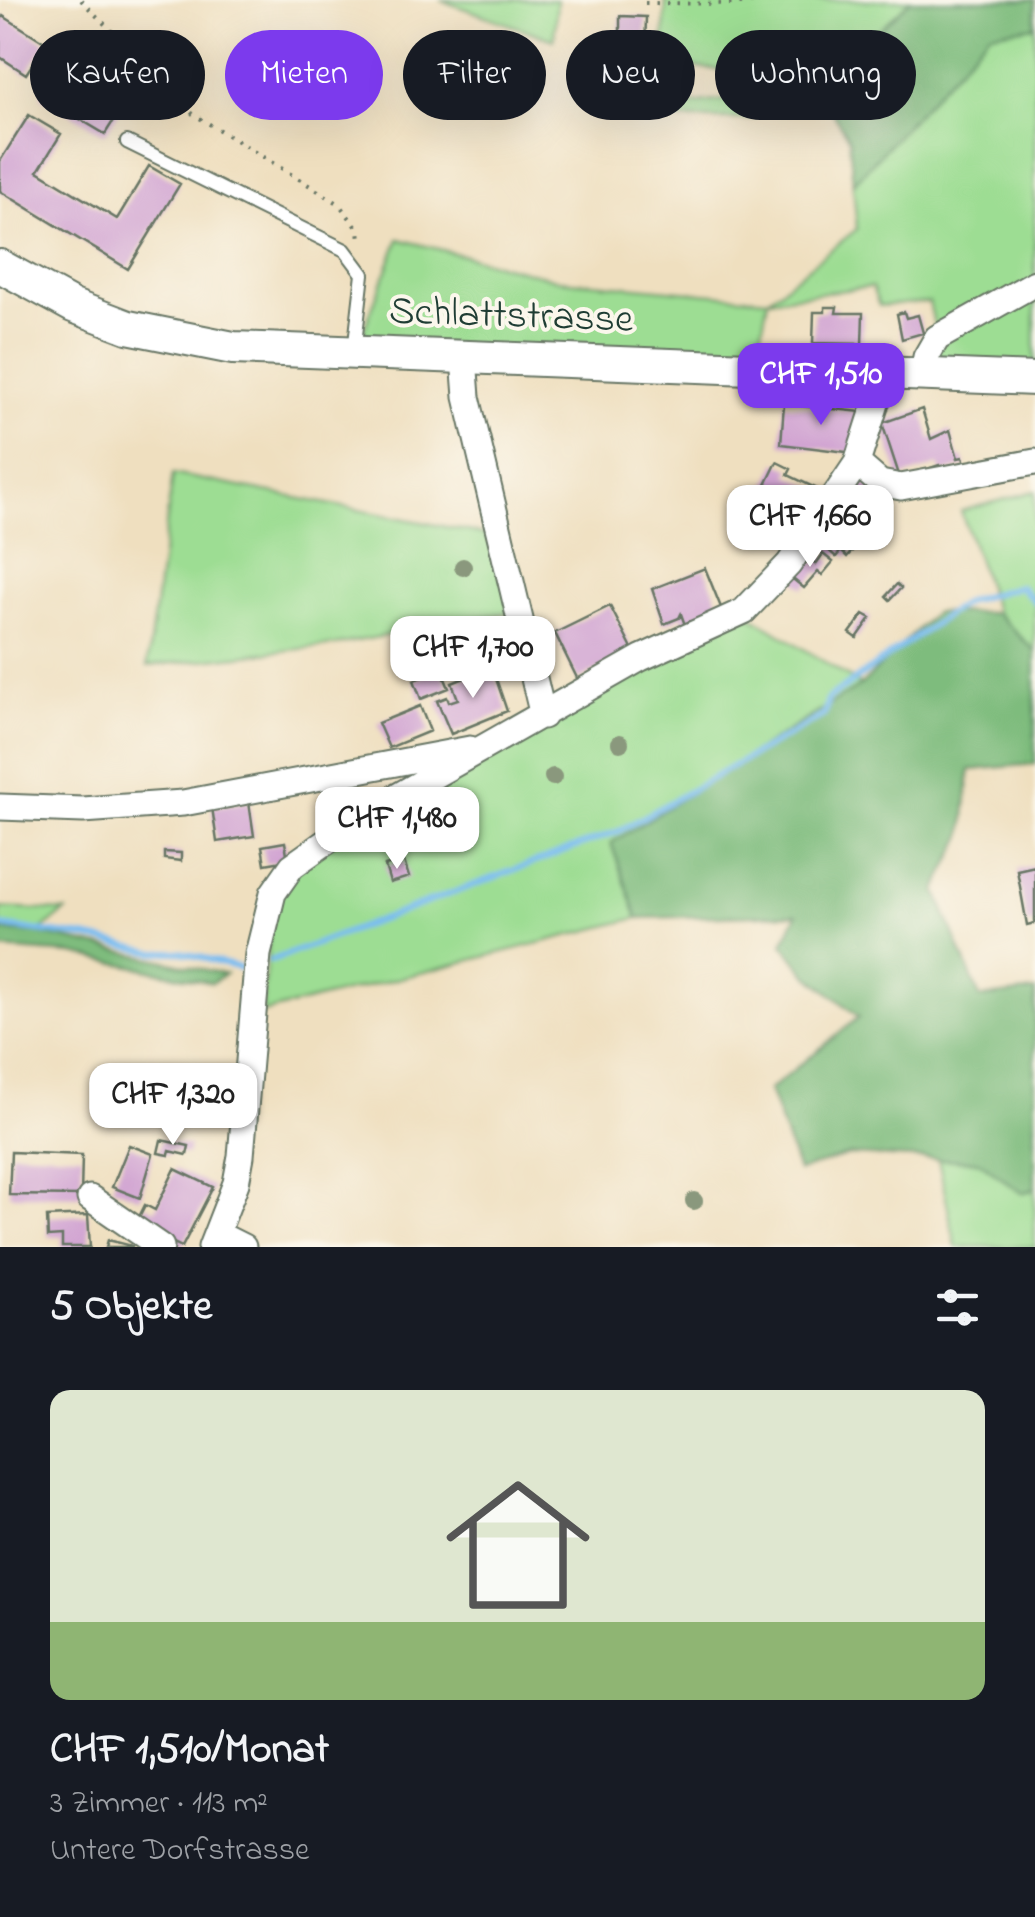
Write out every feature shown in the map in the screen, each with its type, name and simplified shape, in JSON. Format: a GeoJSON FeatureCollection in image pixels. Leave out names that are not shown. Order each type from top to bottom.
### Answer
{"type":"FeatureCollection","features":[{"type":"Feature","properties":{"kind":"street","name":"Schlattstrasse"},"geometry":{"type":"LineString","coordinates":[[0,266],[73,306],[128,327],[233,348],[1035,378]]}},
{"type":"Feature","properties":{"kind":"street"},"geometry":{"type":"LineString","coordinates":[[923,374],[926,357],[937,338],[1035,284]]}},
{"type":"Feature","properties":{"kind":"street"},"geometry":{"type":"LineString","coordinates":[[464,358],[468,397],[543,716]]}},
{"type":"Feature","properties":{"kind":"street"},"geometry":{"type":"LineString","coordinates":[[243,1247],[214,1241],[236,1182],[241,1156],[258,954],[274,893],[292,866],[361,817],[641,658],[744,610],[789,564],[857,463],[878,397],[890,373]]}},
{"type":"Feature","properties":{"kind":"street"},"geometry":{"type":"LineString","coordinates":[[857,463],[880,482],[902,487],[1035,462]]}},
{"type":"Feature","properties":{"kind":"street"},"geometry":{"type":"LineString","coordinates":[[0,808],[83,810],[182,803],[489,746]]}},
{"type":"Feature","properties":{"kind":"street"},"geometry":{"type":"LineString","coordinates":[[90,1198],[161,1247]]}},
{"type":"Feature","properties":{"kind":"lane"},"geometry":{"type":"LineString","coordinates":[[127,142],[345,250],[364,274],[354,354]]}},
{"type":"Feature","properties":{"kind":"path"},"geometry":{"type":"LineString","coordinates":[[81,0],[193,114],[338,204],[360,230],[364,274]]}},
{"type":"Feature","properties":{"kind":"path"},"geometry":{"type":"LineString","coordinates":[[644,3],[740,4],[766,0]]}},
{"type":"Feature","properties":{"kind":"green space"},"geometry":{"type":"Polygon","coordinates":[[[440,0],[557,0],[554,40],[546,37],[546,30],[526,30],[440,0]]]}},
{"type":"Feature","properties":{"kind":"green space"},"geometry":{"type":"Polygon","coordinates":[[[666,0],[911,0],[879,30],[715,30],[715,69],[695,68],[695,30],[664,30],[666,0]]]}},
{"type":"Feature","properties":{"kind":"green space"},"geometry":{"type":"Polygon","coordinates":[[[911,0],[1035,0],[1035,26],[990,33],[916,115],[916,30],[879,30],[911,0]]]}},
{"type":"Feature","properties":{"kind":"green space"},"geometry":{"type":"Polygon","coordinates":[[[1035,26],[1035,379],[923,374],[937,338],[929,302],[879,306],[872,287],[768,299],[857,229],[853,184],[911,120],[916,120],[916,114],[990,32],[1035,26]]]}},
{"type":"Feature","properties":{"kind":"green space"},"geometry":{"type":"Polygon","coordinates":[[[715,101],[715,119],[695,119],[695,104],[715,101]]]}},
{"type":"Feature","properties":{"kind":"green space"},"geometry":{"type":"Polygon","coordinates":[[[837,120],[911,120],[853,184],[849,139],[837,120]]]}},
{"type":"Feature","properties":{"kind":"green space"},"geometry":{"type":"Polygon","coordinates":[[[399,239],[560,280],[768,299],[755,369],[354,354],[399,239]]]}},
{"type":"Feature","properties":{"kind":"green space"},"geometry":{"type":"Polygon","coordinates":[[[173,474],[483,534],[504,557],[518,611],[336,645],[147,666],[173,474]]]}},
{"type":"Feature","properties":{"kind":"green space"},"geometry":{"type":"Polygon","coordinates":[[[1035,491],[1035,651],[996,613],[961,511],[1035,491]]]}},
{"type":"Feature","properties":{"kind":"green space"},"geometry":{"type":"Polygon","coordinates":[[[744,611],[861,685],[611,843],[638,918],[262,1013],[273,893],[292,866],[744,611]]]}},
{"type":"Feature","properties":{"kind":"green space"},"geometry":{"type":"Polygon","coordinates":[[[935,612],[996,613],[1035,651],[1035,764],[970,770],[963,836],[936,890],[980,998],[1035,991],[1035,1189],[1022,1193],[979,1161],[849,1155],[798,1171],[769,1090],[859,1017],[807,974],[783,944],[797,914],[638,918],[611,843],[861,685],[935,612]]]}},
{"type":"Feature","properties":{"kind":"green space"},"geometry":{"type":"Polygon","coordinates":[[[0,908],[66,911],[38,933],[0,931],[0,908]]]}},
{"type":"Feature","properties":{"kind":"green space"},"geometry":{"type":"Polygon","coordinates":[[[0,931],[38,933],[225,974],[212,983],[73,954],[0,949],[0,931]]]}},
{"type":"Feature","properties":{"kind":"green space"},"geometry":{"type":"Polygon","coordinates":[[[938,1159],[979,1161],[1021,1193],[1035,1189],[1035,1247],[956,1247],[938,1159]]]}},
{"type":"Feature","properties":{"kind":"building"},"geometry":{"type":"Polygon","coordinates":[[[3,16],[30,33],[30,68],[26,74],[0,57],[3,16]]]}},
{"type":"Feature","properties":{"kind":"building"},"geometry":{"type":"Polygon","coordinates":[[[620,16],[646,17],[646,30],[620,30],[620,16]]]}},
{"type":"Feature","properties":{"kind":"building"},"geometry":{"type":"Polygon","coordinates":[[[29,115],[30,120],[37,120],[61,134],[38,171],[117,219],[149,166],[180,184],[128,269],[0,191],[0,161],[29,115]]]}},
{"type":"Feature","properties":{"kind":"building"},"geometry":{"type":"Polygon","coordinates":[[[81,120],[114,120],[105,134],[81,120]]]}},
{"type":"Feature","properties":{"kind":"building"},"geometry":{"type":"Polygon","coordinates":[[[825,307],[837,307],[836,313],[863,313],[862,344],[813,343],[814,312],[825,312],[825,307]]]}},
{"type":"Feature","properties":{"kind":"building"},"geometry":{"type":"Polygon","coordinates":[[[904,312],[906,318],[918,315],[923,333],[902,339],[897,314],[904,312]]]}},
{"type":"Feature","properties":{"kind":"building"},"geometry":{"type":"Polygon","coordinates":[[[784,404],[862,412],[855,453],[781,444],[784,404]]]}},
{"type":"Feature","properties":{"kind":"building"},"geometry":{"type":"Polygon","coordinates":[[[922,409],[931,439],[950,430],[958,458],[963,457],[966,466],[942,473],[939,465],[900,478],[882,423],[922,409]]]}},
{"type":"Feature","properties":{"kind":"building"},"geometry":{"type":"Polygon","coordinates":[[[777,462],[791,469],[788,475],[822,491],[805,528],[769,511],[778,493],[765,487],[777,462]]]}},
{"type":"Feature","properties":{"kind":"building"},"geometry":{"type":"Polygon","coordinates":[[[862,480],[891,506],[847,557],[841,551],[836,557],[827,549],[833,544],[818,531],[862,480]]]}},
{"type":"Feature","properties":{"kind":"building"},"geometry":{"type":"Polygon","coordinates":[[[823,554],[833,562],[804,588],[789,576],[806,556],[816,564],[823,554]]]}},
{"type":"Feature","properties":{"kind":"building"},"geometry":{"type":"Polygon","coordinates":[[[705,568],[722,610],[685,625],[681,614],[664,624],[652,589],[705,568]]]}},
{"type":"Feature","properties":{"kind":"building"},"geometry":{"type":"Polygon","coordinates":[[[897,584],[901,588],[890,600],[886,596],[897,584]]]}},
{"type":"Feature","properties":{"kind":"building"},"geometry":{"type":"Polygon","coordinates":[[[610,606],[634,653],[578,680],[555,633],[610,606]]]}},
{"type":"Feature","properties":{"kind":"building"},"geometry":{"type":"Polygon","coordinates":[[[864,614],[871,618],[857,638],[850,633],[864,614]]]}},
{"type":"Feature","properties":{"kind":"building"},"geometry":{"type":"Polygon","coordinates":[[[492,667],[507,711],[451,734],[437,701],[447,697],[449,702],[458,699],[452,683],[492,667]]]}},
{"type":"Feature","properties":{"kind":"building"},"geometry":{"type":"Polygon","coordinates":[[[441,669],[449,688],[421,699],[414,680],[441,669]]]}},
{"type":"Feature","properties":{"kind":"building"},"geometry":{"type":"Polygon","coordinates":[[[420,706],[430,731],[389,748],[378,723],[420,706]]]}},
{"type":"Feature","properties":{"kind":"building"},"geometry":{"type":"Polygon","coordinates":[[[249,802],[254,836],[217,842],[212,807],[249,802]]]}},
{"type":"Feature","properties":{"kind":"building"},"geometry":{"type":"Polygon","coordinates":[[[285,842],[288,860],[265,864],[262,846],[285,842]]]}},
{"type":"Feature","properties":{"kind":"building"},"geometry":{"type":"Polygon","coordinates":[[[164,852],[181,853],[181,861],[164,859],[164,852]]]}},
{"type":"Feature","properties":{"kind":"building"},"geometry":{"type":"Polygon","coordinates":[[[404,861],[409,877],[390,883],[385,866],[404,861]]]}},
{"type":"Feature","properties":{"kind":"building"},"geometry":{"type":"Polygon","coordinates":[[[1035,866],[1035,923],[1027,925],[1017,870],[1035,866]]]}},
{"type":"Feature","properties":{"kind":"building"},"geometry":{"type":"Polygon","coordinates":[[[161,1140],[189,1146],[187,1155],[158,1153],[161,1140]]]}},
{"type":"Feature","properties":{"kind":"building"},"geometry":{"type":"Polygon","coordinates":[[[129,1145],[153,1154],[140,1198],[112,1187],[129,1145]]]}},
{"type":"Feature","properties":{"kind":"building"},"geometry":{"type":"Polygon","coordinates":[[[11,1152],[82,1155],[81,1196],[9,1195],[11,1152]]]}},
{"type":"Feature","properties":{"kind":"building"},"geometry":{"type":"Polygon","coordinates":[[[175,1169],[213,1187],[182,1247],[137,1221],[145,1205],[155,1210],[175,1169]]]}},
{"type":"Feature","properties":{"kind":"building"},"geometry":{"type":"Polygon","coordinates":[[[88,1215],[90,1247],[62,1247],[62,1236],[48,1237],[47,1217],[88,1215]]]}},
{"type":"Feature","properties":{"kind":"building"},"geometry":{"type":"Polygon","coordinates":[[[108,1240],[132,1246],[132,1247],[106,1247],[108,1240]]]}},
{"type":"Feature","properties":{"kind":"waterway"},"geometry":{"type":"LineString","coordinates":[[270,961],[619,831],[824,715],[828,699],[965,602],[1020,586],[1035,602]]}},
{"type":"Feature","properties":{"kind":"waterway"},"geometry":{"type":"LineString","coordinates":[[0,926],[85,937],[154,952],[181,952],[240,968]]}}]}
